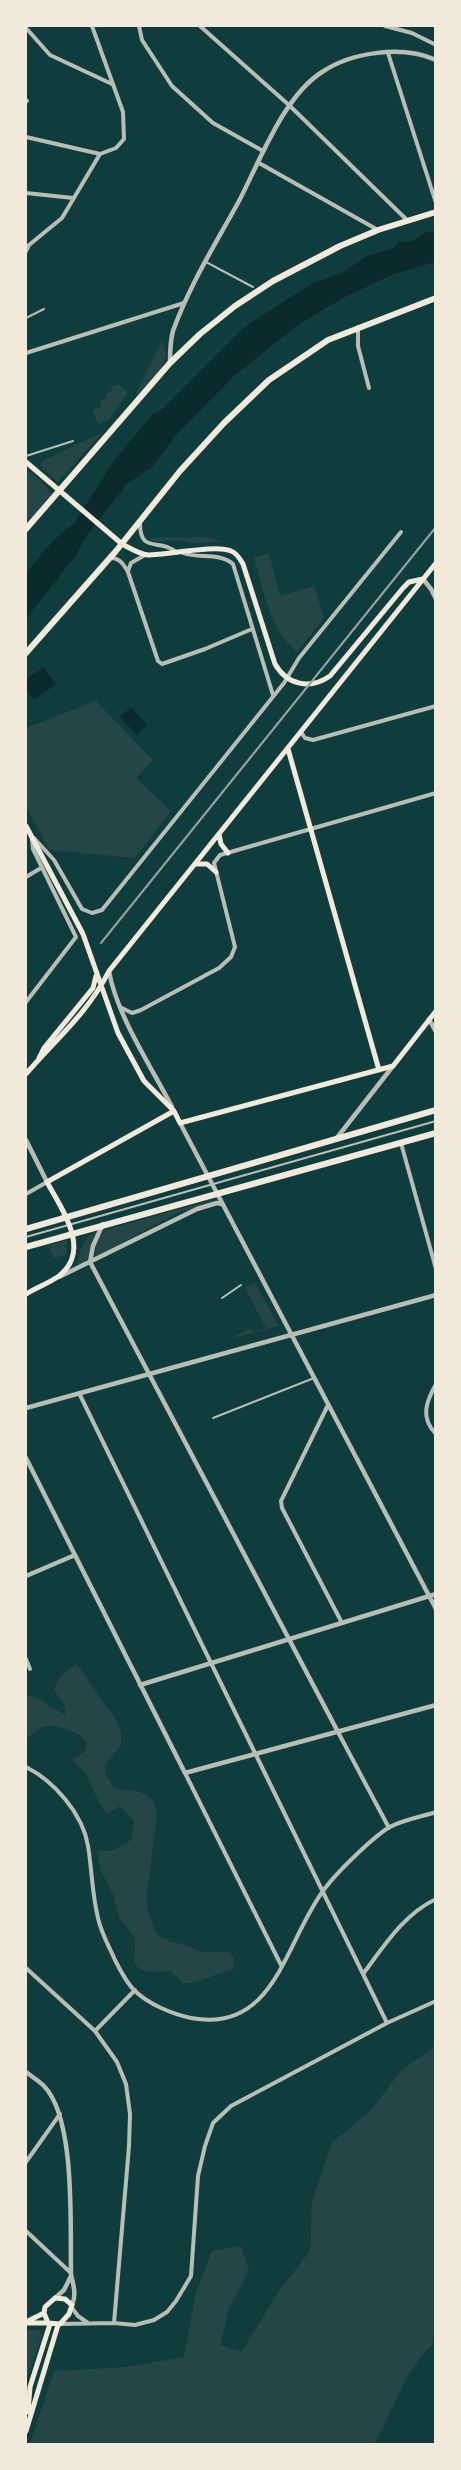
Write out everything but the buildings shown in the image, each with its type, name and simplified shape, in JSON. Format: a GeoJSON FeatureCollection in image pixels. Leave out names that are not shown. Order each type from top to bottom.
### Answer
{"type":"FeatureCollection","features":[{"type":"Feature","properties":{"kind":"main road"},"geometry":{"type":"LineString","coordinates":[[26,529],[62,492],[170,363],[200,334],[258,290],[307,262],[378,230],[435,212]]}},
{"type":"Feature","properties":{"kind":"main road"},"geometry":{"type":"LineString","coordinates":[[26,653],[111,558],[180,471],[224,423],[269,380],[328,340],[435,298]]}},
{"type":"Feature","properties":{"kind":"main road"},"geometry":{"type":"LineString","coordinates":[[26,462],[122,544],[145,555],[230,550],[243,564],[275,664],[285,677],[301,684],[318,683],[330,676],[403,588],[409,582],[423,579]]}},
{"type":"Feature","properties":{"kind":"main road"},"geometry":{"type":"LineString","coordinates":[[26,1074],[53,1047],[98,993],[109,971],[435,563]]}},
{"type":"Feature","properties":{"kind":"main road"},"geometry":{"type":"LineString","coordinates":[[288,749],[379,1070]]}},
{"type":"Feature","properties":{"kind":"main road"},"geometry":{"type":"LineString","coordinates":[[26,826],[83,934],[118,1033],[144,1081],[174,1110],[180,1123],[393,1066],[435,1011]]}},
{"type":"Feature","properties":{"kind":"main road"},"geometry":{"type":"LineString","coordinates":[[219,832],[221,844],[228,853]]}},
{"type":"Feature","properties":{"kind":"main road"},"geometry":{"type":"LineString","coordinates":[[195,864],[207,864],[216,872]]}},
{"type":"Feature","properties":{"kind":"main road"},"geometry":{"type":"LineString","coordinates":[[38,1060],[44,1048],[93,988],[96,972]]}},
{"type":"Feature","properties":{"kind":"main road"},"geometry":{"type":"LineString","coordinates":[[26,1294],[58,1277],[71,1263],[74,1256],[72,1234],[66,1217],[47,1182],[174,1110]]}},
{"type":"Feature","properties":{"kind":"main road"},"geometry":{"type":"LineString","coordinates":[[26,1228],[435,1110]]}},
{"type":"Feature","properties":{"kind":"main road"},"geometry":{"type":"LineString","coordinates":[[26,1247],[435,1133]]}},
{"type":"Feature","properties":{"kind":"main road"},"geometry":{"type":"LineString","coordinates":[[26,2431],[30,2387],[49,2323],[44,2313],[45,2307],[55,2298],[65,2299],[72,2306],[69,2314],[59,2324],[27,2423]]}},
{"type":"Feature","properties":{"kind":"main road"},"geometry":{"type":"LineString","coordinates":[[26,2322],[44,2313]]}},
{"type":"Feature","properties":{"kind":"main road"},"geometry":{"type":"LineString","coordinates":[[26,2322],[59,2324]]}},
{"type":"Feature","properties":{"kind":"main road"},"geometry":{"type":"LineString","coordinates":[[26,2391],[29,2401]]}},
{"type":"Feature","properties":{"kind":"street"},"geometry":{"type":"LineString","coordinates":[[26,137],[100,154],[116,148],[124,139],[123,112],[92,26]]}},
{"type":"Feature","properties":{"kind":"street"},"geometry":{"type":"LineString","coordinates":[[139,26],[142,40],[172,86],[213,123],[264,152]]}},
{"type":"Feature","properties":{"kind":"street"},"geometry":{"type":"LineString","coordinates":[[200,26],[290,106],[408,220]]}},
{"type":"Feature","properties":{"kind":"street"},"geometry":{"type":"LineString","coordinates":[[385,26],[412,33],[435,45]]}},
{"type":"Feature","properties":{"kind":"street"},"geometry":{"type":"LineString","coordinates":[[26,28],[50,55],[113,84]]}},
{"type":"Feature","properties":{"kind":"street"},"geometry":{"type":"LineString","coordinates":[[388,53],[435,203]]}},
{"type":"Feature","properties":{"kind":"street"},"geometry":{"type":"LineString","coordinates":[[170,363],[173,333],[185,303],[264,152],[290,106],[308,84],[321,72],[357,57],[413,53],[435,60]]}},
{"type":"Feature","properties":{"kind":"street"},"geometry":{"type":"LineString","coordinates":[[26,251],[27,245],[62,218],[100,154]]}},
{"type":"Feature","properties":{"kind":"street"},"geometry":{"type":"LineString","coordinates":[[259,163],[378,230]]}},
{"type":"Feature","properties":{"kind":"street"},"geometry":{"type":"LineString","coordinates":[[26,193],[74,198]]}},
{"type":"Feature","properties":{"kind":"street"},"geometry":{"type":"LineString","coordinates":[[26,353],[185,303]]}},
{"type":"Feature","properties":{"kind":"street"},"geometry":{"type":"LineString","coordinates":[[358,327],[358,346],[369,388]]}},
{"type":"Feature","properties":{"kind":"street"},"geometry":{"type":"LineString","coordinates":[[140,522],[140,532],[146,543],[165,545],[180,553],[195,557],[219,556],[228,560],[235,569],[274,696]]}},
{"type":"Feature","properties":{"kind":"street"},"geometry":{"type":"LineString","coordinates":[[31,836],[54,860],[82,909],[92,913],[102,910],[274,696],[299,658],[401,532]]}},
{"type":"Feature","properties":{"kind":"street"},"geometry":{"type":"LineString","coordinates":[[128,572],[131,563],[145,555]]}},
{"type":"Feature","properties":{"kind":"street"},"geometry":{"type":"LineString","coordinates":[[111,558],[123,563],[128,572],[158,661],[162,664],[252,628]]}},
{"type":"Feature","properties":{"kind":"street"},"geometry":{"type":"LineString","coordinates":[[423,579],[435,599]]}},
{"type":"Feature","properties":{"kind":"street"},"geometry":{"type":"LineString","coordinates":[[301,732],[305,738],[313,741],[435,706]]}},
{"type":"Feature","properties":{"kind":"street"},"geometry":{"type":"LineString","coordinates":[[120,1006],[132,1013],[141,1011],[219,968],[231,957],[235,946],[214,863],[220,855],[435,793]]}},
{"type":"Feature","properties":{"kind":"street"},"geometry":{"type":"LineString","coordinates":[[26,1002],[76,937],[33,849],[31,836]]}},
{"type":"Feature","properties":{"kind":"street"},"geometry":{"type":"LineString","coordinates":[[26,877],[42,868]]}},
{"type":"Feature","properties":{"kind":"street"},"geometry":{"type":"LineString","coordinates":[[109,971],[111,986],[120,1006],[174,1110]]}},
{"type":"Feature","properties":{"kind":"street"},"geometry":{"type":"LineString","coordinates":[[429,1019],[435,1032]]}},
{"type":"Feature","properties":{"kind":"street"},"geometry":{"type":"LineString","coordinates":[[336,1139],[393,1066]]}},
{"type":"Feature","properties":{"kind":"street"},"geometry":{"type":"LineString","coordinates":[[379,1070],[382,1080]]}},
{"type":"Feature","properties":{"kind":"street"},"geometry":{"type":"LineString","coordinates":[[180,1123],[435,1610]]}},
{"type":"Feature","properties":{"kind":"street"},"geometry":{"type":"LineString","coordinates":[[26,1140],[47,1182],[26,1194]]}},
{"type":"Feature","properties":{"kind":"street"},"geometry":{"type":"LineString","coordinates":[[400,1143],[435,1269]]}},
{"type":"Feature","properties":{"kind":"street"},"geometry":{"type":"LineString","coordinates":[[58,1277],[197,1209],[217,1203],[222,1204]]}},
{"type":"Feature","properties":{"kind":"street"},"geometry":{"type":"LineString","coordinates":[[103,1224],[93,1246],[90,1262],[389,1828]]}},
{"type":"Feature","properties":{"kind":"street"},"geometry":{"type":"LineString","coordinates":[[26,1408],[435,1295]]}},
{"type":"Feature","properties":{"kind":"street"},"geometry":{"type":"LineString","coordinates":[[435,1384],[425,1411],[429,1426],[435,1434]]}},
{"type":"Feature","properties":{"kind":"street"},"geometry":{"type":"LineString","coordinates":[[79,1394],[387,2023]]}},
{"type":"Feature","properties":{"kind":"street"},"geometry":{"type":"LineString","coordinates":[[328,1406],[281,1501],[282,1508],[342,1623]]}},
{"type":"Feature","properties":{"kind":"street"},"geometry":{"type":"LineString","coordinates":[[26,1458],[282,1965]]}},
{"type":"Feature","properties":{"kind":"street"},"geometry":{"type":"LineString","coordinates":[[26,1576],[75,1555]]}},
{"type":"Feature","properties":{"kind":"street"},"geometry":{"type":"LineString","coordinates":[[140,1685],[435,1594]]}},
{"type":"Feature","properties":{"kind":"street"},"geometry":{"type":"LineString","coordinates":[[26,1659],[30,1669]]}},
{"type":"Feature","properties":{"kind":"street"},"geometry":{"type":"LineString","coordinates":[[185,1773],[435,1705]]}},
{"type":"Feature","properties":{"kind":"street"},"geometry":{"type":"LineString","coordinates":[[26,1767],[44,1776],[73,1809],[88,1843],[95,1904],[102,1932],[121,1972],[135,1990],[153,2003],[183,2016],[210,2020],[226,2018],[253,2005],[264,1995],[323,1891],[389,1828],[435,1812]]}},
{"type":"Feature","properties":{"kind":"street"},"geometry":{"type":"LineString","coordinates":[[363,1974],[399,1927],[418,1909],[435,1899]]}},
{"type":"Feature","properties":{"kind":"street"},"geometry":{"type":"LineString","coordinates":[[26,1968],[95,2031],[117,2062],[126,2084],[129,2103],[127,2182],[114,2323]]}},
{"type":"Feature","properties":{"kind":"street"},"geometry":{"type":"LineString","coordinates":[[95,2031],[135,1990]]}},
{"type":"Feature","properties":{"kind":"street"},"geometry":{"type":"LineString","coordinates":[[59,2324],[135,2325],[154,2320],[172,2307],[190,2276],[198,2176],[213,2123],[231,2106],[387,2023],[435,2001]]}},
{"type":"Feature","properties":{"kind":"street"},"geometry":{"type":"LineString","coordinates":[[26,2072],[44,2086],[60,2114],[65,2134],[71,2275],[74,2287],[72,2306],[78,2316],[88,2323]]}},
{"type":"Feature","properties":{"kind":"street"},"geometry":{"type":"LineString","coordinates":[[26,2159],[60,2114]]}},
{"type":"Feature","properties":{"kind":"street"},"geometry":{"type":"LineString","coordinates":[[26,2231],[71,2275]]}},
{"type":"Feature","properties":{"kind":"street"},"geometry":{"type":"LineString","coordinates":[[55,2298],[64,2290],[71,2275]]}},
{"type":"Feature","properties":{"kind":"lane"},"geometry":{"type":"LineString","coordinates":[[206,262],[253,287]]}},
{"type":"Feature","properties":{"kind":"lane"},"geometry":{"type":"LineString","coordinates":[[26,318],[44,309]]}},
{"type":"Feature","properties":{"kind":"lane"},"geometry":{"type":"LineString","coordinates":[[26,456],[73,441]]}},
{"type":"Feature","properties":{"kind":"lane"},"geometry":{"type":"LineString","coordinates":[[26,1238],[435,1121]]}},
{"type":"Feature","properties":{"kind":"lane"},"geometry":{"type":"LineString","coordinates":[[222,1298],[241,1285]]}},
{"type":"Feature","properties":{"kind":"lane"},"geometry":{"type":"LineString","coordinates":[[213,1418],[314,1378]]}},
{"type":"Feature","properties":{"kind":"shaded area"},"geometry":{"type":"Polygon","coordinates":[[[427,232],[435,232],[435,262],[394,274],[345,297],[299,324],[234,376],[175,436],[153,466],[127,484],[26,619],[26,573],[53,541],[76,521],[115,459],[153,414],[161,411],[246,326],[311,284],[342,273],[367,256],[392,249],[399,242],[412,241],[427,232]]]}},
{"type":"Feature","properties":{"kind":"shaded area"},"geometry":{"type":"Polygon","coordinates":[[[162,341],[166,357],[164,364],[137,395],[136,393],[162,341]]]}},
{"type":"Feature","properties":{"kind":"shaded area"},"geometry":{"type":"Polygon","coordinates":[[[120,384],[128,392],[108,421],[98,424],[92,410],[101,407],[100,401],[107,398],[106,394],[112,391],[111,387],[120,384]]]}},
{"type":"Feature","properties":{"kind":"shaded area"},"geometry":{"type":"Polygon","coordinates":[[[103,432],[58,482],[40,466],[42,461],[103,432]]]}},
{"type":"Feature","properties":{"kind":"shaded area"},"geometry":{"type":"Polygon","coordinates":[[[26,470],[52,493],[26,525],[26,470]]]}},
{"type":"Feature","properties":{"kind":"shaded area"},"geometry":{"type":"Polygon","coordinates":[[[208,537],[222,542],[190,543],[182,540],[155,541],[148,538],[208,537]]]}},
{"type":"Feature","properties":{"kind":"shaded area"},"geometry":{"type":"Polygon","coordinates":[[[269,553],[280,596],[314,586],[324,618],[297,652],[288,643],[274,621],[254,558],[269,553]]]}},
{"type":"Feature","properties":{"kind":"shaded area"},"geometry":{"type":"Polygon","coordinates":[[[43,667],[56,684],[34,700],[26,689],[26,680],[43,667]]]}},
{"type":"Feature","properties":{"kind":"shaded area"},"geometry":{"type":"Polygon","coordinates":[[[96,701],[153,760],[136,778],[171,811],[135,858],[49,850],[26,806],[26,728],[96,701]]]}},
{"type":"Feature","properties":{"kind":"shaded area"},"geometry":{"type":"Polygon","coordinates":[[[131,707],[147,725],[137,735],[120,717],[131,707]]]}},
{"type":"Feature","properties":{"kind":"shaded area"},"geometry":{"type":"Polygon","coordinates":[[[213,1200],[214,1202],[187,1212],[185,1210],[179,1212],[95,1257],[96,1245],[105,1230],[213,1200]]]}},
{"type":"Feature","properties":{"kind":"shaded area"},"geometry":{"type":"Polygon","coordinates":[[[98,1231],[86,1262],[80,1266],[77,1264],[83,1244],[98,1231]]]}},
{"type":"Feature","properties":{"kind":"shaded area"},"geometry":{"type":"Polygon","coordinates":[[[67,1240],[66,1255],[54,1258],[48,1246],[67,1240]]]}},
{"type":"Feature","properties":{"kind":"shaded area"},"geometry":{"type":"Polygon","coordinates":[[[255,1283],[279,1326],[230,1339],[249,1328],[254,1332],[266,1328],[245,1288],[255,1283]]]}},
{"type":"Feature","properties":{"kind":"shaded area"},"geometry":{"type":"Polygon","coordinates":[[[75,1664],[84,1673],[121,1731],[121,1746],[105,1765],[106,1775],[114,1787],[148,1795],[155,1806],[157,1816],[147,1908],[155,1931],[170,1942],[183,1944],[202,1952],[229,1952],[234,1959],[233,1969],[195,1982],[182,1983],[172,1972],[141,1970],[134,1963],[135,1938],[119,1917],[114,1896],[100,1869],[98,1851],[112,1851],[131,1840],[134,1821],[120,1806],[108,1814],[98,1801],[85,1773],[74,1763],[73,1759],[85,1751],[87,1745],[80,1736],[65,1729],[46,1726],[38,1729],[26,1739],[26,1696],[33,1696],[65,1715],[64,1704],[54,1689],[61,1676],[75,1664]]]}},
{"type":"Feature","properties":{"kind":"shaded area"},"geometry":{"type":"Polygon","coordinates":[[[435,2046],[436,2321],[432,2345],[406,2379],[374,2444],[30,2444],[54,2371],[127,2367],[184,2357],[196,2292],[212,2251],[241,2246],[249,2271],[229,2308],[220,2345],[242,2351],[279,2291],[310,2251],[312,2201],[332,2143],[371,2110],[401,2071],[435,2046]]]}},
{"type":"Feature","properties":{"kind":"shaded area"},"geometry":{"type":"Polygon","coordinates":[[[26,2330],[39,2330],[42,2334],[27,2379],[26,2377],[26,2330]]]}},
{"type":"Feature","properties":{"kind":"railway"},"geometry":{"type":"LineString","coordinates":[[101,943],[436,527]]}}]}
